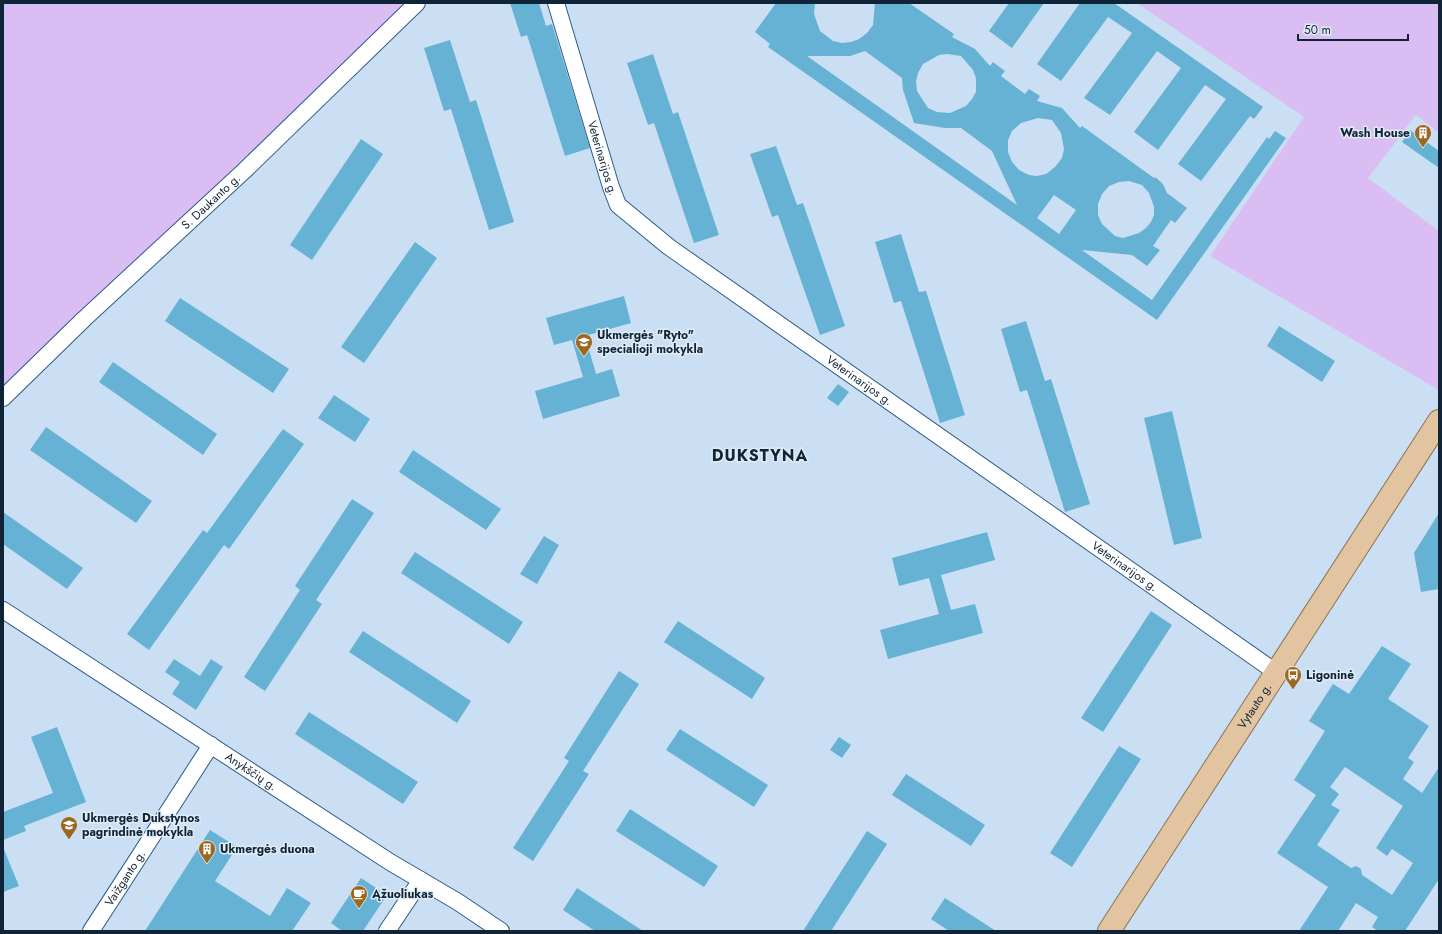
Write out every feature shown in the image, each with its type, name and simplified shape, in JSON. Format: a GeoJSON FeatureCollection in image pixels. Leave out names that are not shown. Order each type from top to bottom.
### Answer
{"type":"FeatureCollection","features":[{"type":"Feature","properties":{"kind":"main road","name":"Vytauto g."},"geometry":{"type":"LineString","coordinates":[[1109,931],[1439,422]]}},
{"type":"Feature","properties":{"kind":"street","name":"S. Daukanto g."},"geometry":{"type":"LineString","coordinates":[[3,398],[90,314],[244,171],[417,3]]}},
{"type":"Feature","properties":{"kind":"street","name":"Veterinarijos g."},"geometry":{"type":"LineString","coordinates":[[556,3],[611,187],[618,205],[669,247],[1277,673]]}},
{"type":"Feature","properties":{"kind":"street","name":"Anykščių g."},"geometry":{"type":"LineString","coordinates":[[3,610],[501,931]]}},
{"type":"Feature","properties":{"kind":"street","name":"Vaižganto g."},"geometry":{"type":"LineString","coordinates":[[92,931],[211,745]]}},
{"type":"Feature","properties":{"kind":"street"},"geometry":{"type":"LineString","coordinates":[[387,931],[421,880]]}},
{"type":"Feature","properties":{"kind":"shaded area"},"geometry":{"type":"Polygon","coordinates":[[[3,3],[417,3],[3,398],[3,3]]]}},
{"type":"Feature","properties":{"kind":"shaded area"},"geometry":{"type":"Polygon","coordinates":[[[1137,3],[1439,3],[1439,133],[1416,115],[1368,178],[1439,231],[1439,390],[1210,256],[1304,117],[1137,3]]]}},
{"type":"Feature","properties":{"kind":"building"},"geometry":{"type":"Polygon","coordinates":[[[510,3],[539,3],[546,26],[552,24],[590,148],[565,156],[527,35],[521,37],[510,3]]]}},
{"type":"Feature","properties":{"kind":"building"},"geometry":{"type":"Polygon","coordinates":[[[776,3],[815,3],[814,14],[820,31],[833,41],[842,43],[851,42],[859,39],[867,33],[873,25],[875,3],[909,3],[954,34],[952,37],[975,49],[990,66],[993,62],[1005,71],[1001,76],[1025,94],[1029,89],[1040,96],[1037,101],[1062,108],[1080,128],[1082,126],[1154,178],[1155,177],[1163,184],[1167,193],[1187,208],[1175,223],[1171,220],[1153,246],[1160,250],[1147,266],[1132,255],[1082,250],[1152,300],[1267,137],[1269,139],[1275,131],[1286,138],[1157,320],[768,47],[770,44],[755,32],[776,3]],[[865,51],[850,56],[807,56],[1017,205],[992,151],[961,128],[945,128],[914,123],[903,90],[902,78],[865,51]],[[947,54],[939,55],[923,64],[916,81],[917,91],[928,108],[937,112],[950,113],[966,106],[972,99],[976,92],[976,78],[973,70],[961,56],[947,54]],[[1038,118],[1021,123],[1012,131],[1008,140],[1008,152],[1012,162],[1019,170],[1029,175],[1037,176],[1046,174],[1055,167],[1062,158],[1064,149],[1061,133],[1052,120],[1038,118]],[[1129,181],[1119,182],[1109,186],[1102,194],[1098,204],[1098,215],[1102,224],[1115,236],[1123,238],[1139,233],[1146,228],[1154,215],[1154,207],[1149,193],[1142,185],[1129,181]],[[1054,195],[1037,218],[1059,234],[1076,210],[1054,195]]]}},
{"type":"Feature","properties":{"kind":"building"},"geometry":{"type":"Polygon","coordinates":[[[1009,3],[1044,3],[1012,48],[989,31],[1009,3]]]}},
{"type":"Feature","properties":{"kind":"building"},"geometry":{"type":"Polygon","coordinates":[[[1080,3],[1114,3],[1263,107],[1254,119],[1250,116],[1201,181],[1178,164],[1226,99],[1205,85],[1158,150],[1134,132],[1181,68],[1157,51],[1110,115],[1084,98],[1132,33],[1108,17],[1061,81],[1037,64],[1080,3]]]}},
{"type":"Feature","properties":{"kind":"building"},"geometry":{"type":"Polygon","coordinates":[[[450,40],[470,102],[476,100],[514,222],[489,230],[451,109],[444,111],[424,48],[450,40]]]}},
{"type":"Feature","properties":{"kind":"building"},"geometry":{"type":"Polygon","coordinates":[[[653,54],[673,114],[678,112],[719,235],[694,243],[654,123],[648,125],[627,63],[653,54]]]}},
{"type":"Feature","properties":{"kind":"building","name":"Wash House"},"geometry":{"type":"Polygon","coordinates":[[[1410,130],[1439,151],[1439,168],[1402,142],[1410,130]]]}},
{"type":"Feature","properties":{"kind":"building"},"geometry":{"type":"Polygon","coordinates":[[[361,139],[383,154],[312,260],[290,245],[361,139]]]}},
{"type":"Feature","properties":{"kind":"building"},"geometry":{"type":"Polygon","coordinates":[[[776,146],[797,205],[803,203],[845,326],[820,335],[778,215],[772,217],[750,154],[776,146]]]}},
{"type":"Feature","properties":{"kind":"building"},"geometry":{"type":"Polygon","coordinates":[[[901,234],[919,292],[926,291],[965,415],[940,423],[901,301],[894,303],[875,242],[901,234]]]}},
{"type":"Feature","properties":{"kind":"building"},"geometry":{"type":"Polygon","coordinates":[[[415,242],[437,258],[364,363],[341,347],[415,242]]]}},
{"type":"Feature","properties":{"kind":"building","name":"Ukmergės \"Ryto\" specialioji mokykla"},"geometry":{"type":"Polygon","coordinates":[[[624,296],[631,323],[585,336],[596,374],[612,369],[620,396],[543,419],[535,391],[583,377],[572,340],[554,345],[546,318],[624,296]]]}},
{"type":"Feature","properties":{"kind":"building"},"geometry":{"type":"Polygon","coordinates":[[[180,298],[289,369],[273,393],[165,321],[180,298]]]}},
{"type":"Feature","properties":{"kind":"building"},"geometry":{"type":"Polygon","coordinates":[[[1026,321],[1045,381],[1051,379],[1090,504],[1065,512],[1027,390],[1020,392],[1001,329],[1026,321]]]}},
{"type":"Feature","properties":{"kind":"building"},"geometry":{"type":"Polygon","coordinates":[[[1279,326],[1335,361],[1322,382],[1267,346],[1279,326]]]}},
{"type":"Feature","properties":{"kind":"building"},"geometry":{"type":"Polygon","coordinates":[[[113,362],[217,434],[203,455],[99,382],[113,362]]]}},
{"type":"Feature","properties":{"kind":"building"},"geometry":{"type":"Polygon","coordinates":[[[838,384],[849,392],[838,406],[827,398],[838,384]]]}},
{"type":"Feature","properties":{"kind":"building"},"geometry":{"type":"Polygon","coordinates":[[[334,395],[370,419],[355,442],[318,418],[334,395]]]}},
{"type":"Feature","properties":{"kind":"building"},"geometry":{"type":"Polygon","coordinates":[[[1172,411],[1202,538],[1174,545],[1144,418],[1172,411]]]}},
{"type":"Feature","properties":{"kind":"building"},"geometry":{"type":"Polygon","coordinates":[[[46,427],[152,501],[136,523],[30,450],[46,427]]]}},
{"type":"Feature","properties":{"kind":"building"},"geometry":{"type":"Polygon","coordinates":[[[283,429],[304,444],[229,549],[224,545],[149,650],[127,634],[203,530],[207,533],[283,429]]]}},
{"type":"Feature","properties":{"kind":"building"},"geometry":{"type":"Polygon","coordinates":[[[413,450],[501,509],[486,530],[399,472],[413,450]]]}},
{"type":"Feature","properties":{"kind":"building"},"geometry":{"type":"Polygon","coordinates":[[[352,499],[374,513],[316,600],[322,604],[265,691],[244,677],[300,590],[295,586],[352,499]]]}},
{"type":"Feature","properties":{"kind":"building"},"geometry":{"type":"Polygon","coordinates":[[[3,512],[83,568],[67,589],[3,544],[3,512]]]}},
{"type":"Feature","properties":{"kind":"building"},"geometry":{"type":"Polygon","coordinates":[[[1439,513],[1439,589],[1421,592],[1414,553],[1439,513]]]}},
{"type":"Feature","properties":{"kind":"building"},"geometry":{"type":"Polygon","coordinates":[[[987,532],[995,560],[941,575],[951,610],[975,604],[983,633],[888,659],[880,630],[939,614],[929,578],[899,586],[892,558],[987,532]]]}},
{"type":"Feature","properties":{"kind":"building"},"geometry":{"type":"Polygon","coordinates":[[[544,536],[559,545],[537,584],[520,574],[544,536]]]}},
{"type":"Feature","properties":{"kind":"building"},"geometry":{"type":"Polygon","coordinates":[[[415,552],[523,622],[509,644],[401,573],[415,552]]]}},
{"type":"Feature","properties":{"kind":"building"},"geometry":{"type":"Polygon","coordinates":[[[1151,611],[1172,625],[1103,732],[1081,718],[1151,611]]]}},
{"type":"Feature","properties":{"kind":"building"},"geometry":{"type":"Polygon","coordinates":[[[678,621],[765,678],[752,699],[664,642],[678,621]]]}},
{"type":"Feature","properties":{"kind":"building"},"geometry":{"type":"Polygon","coordinates":[[[363,631],[471,701],[457,723],[349,652],[363,631]]]}},
{"type":"Feature","properties":{"kind":"building"},"geometry":{"type":"Polygon","coordinates":[[[1382,646],[1411,664],[1388,699],[1429,726],[1408,758],[1414,762],[1403,779],[1422,793],[1439,767],[1439,879],[1405,931],[1378,931],[1372,927],[1378,917],[1356,903],[1338,931],[1299,931],[1328,887],[1277,853],[1316,795],[1294,780],[1325,731],[1309,721],[1333,684],[1349,694],[1382,646]],[[1345,767],[1330,787],[1339,794],[1331,805],[1340,810],[1317,845],[1351,868],[1356,866],[1361,869],[1362,875],[1392,895],[1413,863],[1392,849],[1387,856],[1376,848],[1403,806],[1345,767]]]}},
{"type":"Feature","properties":{"kind":"building"},"geometry":{"type":"Polygon","coordinates":[[[174,659],[200,676],[211,659],[223,667],[196,710],[172,694],[180,682],[165,672],[174,659]]]}},
{"type":"Feature","properties":{"kind":"building"},"geometry":{"type":"Polygon","coordinates":[[[619,671],[639,684],[583,771],[589,774],[533,861],[513,848],[569,761],[564,758],[619,671]]]}},
{"type":"Feature","properties":{"kind":"building"},"geometry":{"type":"Polygon","coordinates":[[[309,712],[418,782],[403,804],[295,734],[309,712]]]}},
{"type":"Feature","properties":{"kind":"building"},"geometry":{"type":"Polygon","coordinates":[[[57,727],[86,802],[24,826],[26,831],[3,840],[3,812],[53,793],[31,737],[57,727]]]}},
{"type":"Feature","properties":{"kind":"building"},"geometry":{"type":"Polygon","coordinates":[[[680,729],[768,785],[754,807],[666,750],[680,729]]]}},
{"type":"Feature","properties":{"kind":"building"},"geometry":{"type":"Polygon","coordinates":[[[839,737],[851,745],[842,758],[830,750],[839,737]]]}},
{"type":"Feature","properties":{"kind":"building"},"geometry":{"type":"Polygon","coordinates":[[[1119,746],[1141,759],[1072,867],[1050,853],[1119,746]]]}},
{"type":"Feature","properties":{"kind":"building"},"geometry":{"type":"Polygon","coordinates":[[[906,774],[985,825],[971,846],[892,795],[906,774]]]}},
{"type":"Feature","properties":{"kind":"building"},"geometry":{"type":"Polygon","coordinates":[[[630,809],[718,866],[704,887],[616,831],[630,809]]]}},
{"type":"Feature","properties":{"kind":"building","name":"Ukmergės duona"},"geometry":{"type":"Polygon","coordinates":[[[210,830],[237,847],[215,881],[270,916],[287,888],[311,903],[292,931],[145,931],[210,830]]]}},
{"type":"Feature","properties":{"kind":"building"},"geometry":{"type":"Polygon","coordinates":[[[867,831],[887,844],[831,931],[803,931],[867,831]]]}},
{"type":"Feature","properties":{"kind":"building"},"geometry":{"type":"Polygon","coordinates":[[[3,847],[19,886],[3,892],[3,847]]]}},
{"type":"Feature","properties":{"kind":"building","name":"Ąžuoliukas"},"geometry":{"type":"Polygon","coordinates":[[[361,878],[387,895],[363,931],[342,931],[331,923],[361,878]]]}},
{"type":"Feature","properties":{"kind":"building"},"geometry":{"type":"Polygon","coordinates":[[[577,888],[643,931],[595,931],[563,910],[577,888]]]}},
{"type":"Feature","properties":{"kind":"building"},"geometry":{"type":"Polygon","coordinates":[[[945,898],[996,931],[949,931],[931,919],[945,898]]]}},
{"type":"Feature","properties":{"kind":"place","name":"Wash House"},"geometry":{"type":"Point","coordinates":[1423,148]}},
{"type":"Feature","properties":{"kind":"place","name":"Ukmergės \"Ryto\" specialioji mokykla"},"geometry":{"type":"Point","coordinates":[584,357]}},
{"type":"Feature","properties":{"kind":"place","name":"Ligoninė"},"geometry":{"type":"Point","coordinates":[1293,690]}},
{"type":"Feature","properties":{"kind":"place","name":"Ukmergės Dukstynos pagrindinė mokykla"},"geometry":{"type":"Point","coordinates":[69,840]}},
{"type":"Feature","properties":{"kind":"place","name":"Ukmergės duona"},"geometry":{"type":"Point","coordinates":[207,864]}},
{"type":"Feature","properties":{"kind":"place","name":"Ąžuoliukas"},"geometry":{"type":"Point","coordinates":[359,909]}},
{"type":"Feature","properties":{"kind":"district","name":"DUKSTYNA"},"geometry":{"type":"Point","coordinates":[760,455]}}]}
